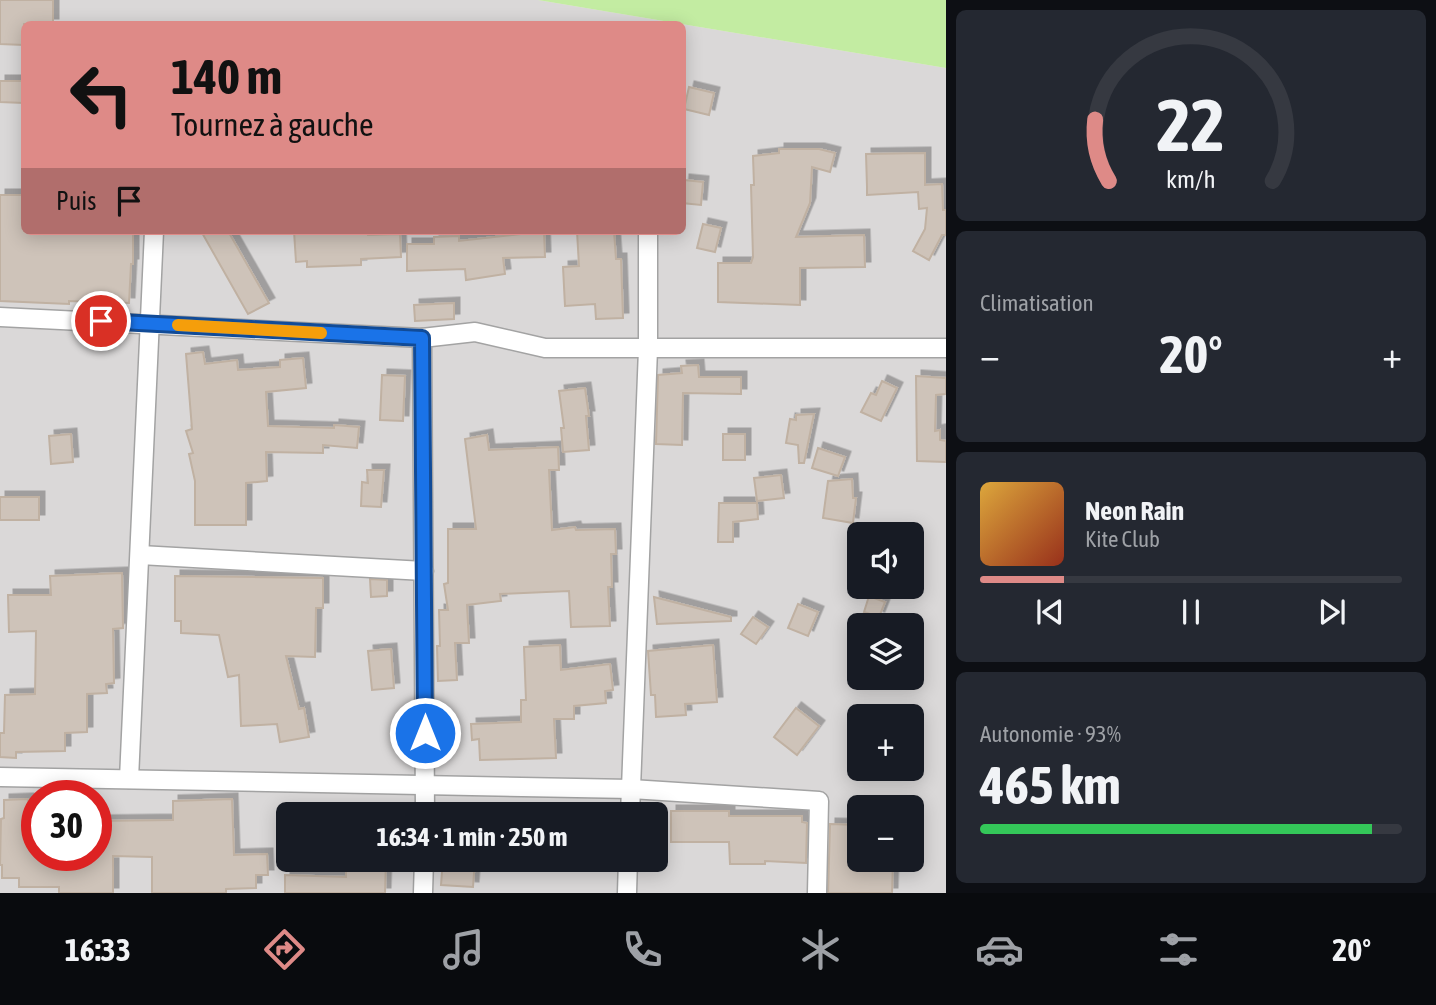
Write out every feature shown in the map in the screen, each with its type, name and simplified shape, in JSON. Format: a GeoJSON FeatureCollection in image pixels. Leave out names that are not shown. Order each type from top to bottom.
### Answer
{"type":"FeatureCollection","features":[{"type":"Feature","properties":{"kind":"street"},"geometry":{"type":"LineString","coordinates":[[129,779],[152,324],[154,235]]}},
{"type":"Feature","properties":{"kind":"street"},"geometry":{"type":"LineString","coordinates":[[630,802],[648,349],[648,235]]}},
{"type":"Feature","properties":{"kind":"street"},"geometry":{"type":"LineString","coordinates":[[0,317],[422,338],[475,332],[545,348],[946,348]]}},
{"type":"Feature","properties":{"kind":"street"},"geometry":{"type":"LineString","coordinates":[[422,338],[425,802]]}},
{"type":"Feature","properties":{"kind":"street"},"geometry":{"type":"LineString","coordinates":[[140,555],[424,571]]}},
{"type":"Feature","properties":{"kind":"street"},"geometry":{"type":"LineString","coordinates":[[0,777],[631,789],[819,801],[817,893]]}},
{"type":"Feature","properties":{"kind":"street"},"geometry":{"type":"LineString","coordinates":[[423,893],[424,872]]}},
{"type":"Feature","properties":{"kind":"street"},"geometry":{"type":"LineString","coordinates":[[627,893],[628,872]]}},
{"type":"Feature","properties":{"kind":"shaded area"},"geometry":{"type":"Polygon","coordinates":[[[0,0],[538,0],[664,21],[21,21],[21,235],[686,235],[686,25],[946,68],[946,893],[0,893],[0,0]]]}},
{"type":"Feature","properties":{"kind":"green space"},"geometry":{"type":"Polygon","coordinates":[[[538,0],[946,0],[946,68],[686,25],[686,21],[664,21],[538,0]]]}},
{"type":"Feature","properties":{"kind":"building"},"geometry":{"type":"Polygon","coordinates":[[[0,0],[53,0],[53,21],[21,21],[21,45],[0,44],[0,0]]]}},
{"type":"Feature","properties":{"kind":"building"},"geometry":{"type":"Polygon","coordinates":[[[0,81],[21,81],[21,103],[0,102],[0,81]]]}},
{"type":"Feature","properties":{"kind":"building"},"geometry":{"type":"Polygon","coordinates":[[[689,87],[714,93],[709,115],[686,109],[689,87]]]}},
{"type":"Feature","properties":{"kind":"building"},"geometry":{"type":"Polygon","coordinates":[[[779,149],[819,149],[835,153],[830,172],[812,167],[810,203],[796,237],[864,235],[865,267],[800,268],[800,305],[718,302],[718,263],[751,263],[753,257],[753,156],[779,153],[779,149]]]}},
{"type":"Feature","properties":{"kind":"building"},"geometry":{"type":"Polygon","coordinates":[[[925,153],[925,185],[942,184],[943,210],[946,210],[946,235],[942,235],[929,260],[913,251],[925,229],[927,208],[919,209],[918,192],[867,195],[866,154],[925,153]]]}},
{"type":"Feature","properties":{"kind":"building"},"geometry":{"type":"Polygon","coordinates":[[[686,180],[703,182],[701,205],[686,203],[686,180]]]}},
{"type":"Feature","properties":{"kind":"building"},"geometry":{"type":"Polygon","coordinates":[[[0,195],[21,195],[21,235],[133,235],[129,303],[0,301],[0,195]]]}},
{"type":"Feature","properties":{"kind":"building"},"geometry":{"type":"Polygon","coordinates":[[[703,224],[721,228],[715,252],[697,248],[703,224]]]}},
{"type":"Feature","properties":{"kind":"building"},"geometry":{"type":"Polygon","coordinates":[[[203,235],[230,235],[269,303],[248,314],[203,235]]]}},
{"type":"Feature","properties":{"kind":"building"},"geometry":{"type":"Polygon","coordinates":[[[294,235],[400,235],[401,257],[361,259],[361,265],[307,267],[307,261],[296,262],[294,235]]]}},
{"type":"Feature","properties":{"kind":"building"},"geometry":{"type":"Polygon","coordinates":[[[511,235],[544,235],[545,257],[503,258],[505,274],[466,280],[465,269],[407,271],[407,244],[434,244],[434,237],[459,236],[459,241],[511,235]]]}},
{"type":"Feature","properties":{"kind":"building"},"geometry":{"type":"Polygon","coordinates":[[[577,235],[614,235],[616,259],[621,259],[623,318],[596,319],[595,304],[565,306],[563,267],[579,266],[577,235]]]}},
{"type":"Feature","properties":{"kind":"building"},"geometry":{"type":"Polygon","coordinates":[[[454,303],[454,319],[415,321],[414,305],[454,303]]]}},
{"type":"Feature","properties":{"kind":"building"},"geometry":{"type":"Polygon","coordinates":[[[203,352],[205,364],[237,360],[238,370],[280,367],[280,360],[303,358],[306,388],[266,392],[268,426],[359,427],[357,448],[323,445],[323,453],[266,452],[267,481],[246,483],[246,525],[195,525],[195,481],[189,454],[193,453],[186,431],[192,429],[186,354],[203,352]]]}},
{"type":"Feature","properties":{"kind":"building"},"geometry":{"type":"Polygon","coordinates":[[[698,365],[699,377],[741,377],[741,394],[683,393],[682,445],[656,444],[658,375],[682,373],[681,366],[698,365]]]}},
{"type":"Feature","properties":{"kind":"building"},"geometry":{"type":"Polygon","coordinates":[[[382,375],[405,376],[403,421],[380,420],[382,375]]]}},
{"type":"Feature","properties":{"kind":"building"},"geometry":{"type":"Polygon","coordinates":[[[916,376],[946,378],[946,394],[936,395],[935,431],[940,430],[940,440],[946,441],[946,462],[917,461],[916,376]]]}},
{"type":"Feature","properties":{"kind":"building"},"geometry":{"type":"Polygon","coordinates":[[[882,381],[897,388],[881,421],[861,412],[871,393],[876,395],[882,381]]]}},
{"type":"Feature","properties":{"kind":"building"},"geometry":{"type":"Polygon","coordinates":[[[585,388],[589,416],[586,416],[589,450],[563,452],[561,428],[564,428],[559,391],[585,388]]]}},
{"type":"Feature","properties":{"kind":"building"},"geometry":{"type":"Polygon","coordinates":[[[814,414],[804,463],[799,463],[798,445],[786,443],[790,419],[796,420],[796,415],[814,414]]]}},
{"type":"Feature","properties":{"kind":"building"},"geometry":{"type":"Polygon","coordinates":[[[71,434],[73,462],[51,464],[49,436],[71,434]]]}},
{"type":"Feature","properties":{"kind":"building"},"geometry":{"type":"Polygon","coordinates":[[[723,434],[745,434],[745,460],[723,460],[723,434]]]}},
{"type":"Feature","properties":{"kind":"building"},"geometry":{"type":"Polygon","coordinates":[[[487,435],[489,450],[558,447],[559,470],[549,470],[552,530],[575,527],[576,530],[615,529],[616,554],[611,554],[612,587],[608,587],[610,626],[571,627],[569,591],[500,594],[501,601],[467,605],[469,643],[455,643],[457,680],[438,681],[439,610],[448,610],[444,584],[448,583],[448,529],[476,529],[465,439],[487,435]]]}},
{"type":"Feature","properties":{"kind":"building"},"geometry":{"type":"Polygon","coordinates":[[[818,448],[845,457],[838,476],[812,468],[818,448]]]}},
{"type":"Feature","properties":{"kind":"building"},"geometry":{"type":"Polygon","coordinates":[[[367,470],[384,470],[381,507],[361,506],[362,482],[368,483],[367,470]]]}},
{"type":"Feature","properties":{"kind":"building"},"geometry":{"type":"Polygon","coordinates":[[[781,475],[784,498],[757,501],[754,478],[781,475]]]}},
{"type":"Feature","properties":{"kind":"building"},"geometry":{"type":"Polygon","coordinates":[[[852,479],[853,498],[856,498],[853,522],[823,518],[828,481],[852,479]]]}},
{"type":"Feature","properties":{"kind":"building"},"geometry":{"type":"Polygon","coordinates":[[[0,497],[39,497],[39,520],[0,520],[0,497]]]}},
{"type":"Feature","properties":{"kind":"building"},"geometry":{"type":"Polygon","coordinates":[[[719,503],[757,503],[758,519],[733,522],[733,542],[718,542],[719,503]]]}},
{"type":"Feature","properties":{"kind":"building"},"geometry":{"type":"Polygon","coordinates":[[[122,573],[123,628],[113,629],[114,683],[106,684],[107,693],[87,694],[87,732],[65,733],[65,751],[16,752],[16,758],[0,757],[5,695],[35,694],[36,631],[9,632],[8,595],[51,595],[50,576],[122,573]]]}},
{"type":"Feature","properties":{"kind":"building"},"geometry":{"type":"Polygon","coordinates":[[[175,576],[323,578],[323,608],[316,608],[315,657],[286,656],[299,709],[304,708],[309,737],[280,742],[277,724],[241,726],[239,675],[228,677],[219,635],[181,633],[181,621],[175,621],[175,576]]]}},
{"type":"Feature","properties":{"kind":"building"},"geometry":{"type":"Polygon","coordinates":[[[370,579],[387,580],[387,596],[371,597],[370,579]]]}},
{"type":"Feature","properties":{"kind":"building"},"geometry":{"type":"Polygon","coordinates":[[[654,597],[731,617],[731,621],[657,624],[654,597]]]}},
{"type":"Feature","properties":{"kind":"building"},"geometry":{"type":"Polygon","coordinates":[[[868,599],[885,602],[881,613],[864,612],[868,599]]]}},
{"type":"Feature","properties":{"kind":"building"},"geometry":{"type":"Polygon","coordinates":[[[798,604],[818,612],[808,636],[788,628],[798,604]]]}},
{"type":"Feature","properties":{"kind":"building"},"geometry":{"type":"Polygon","coordinates":[[[753,617],[768,627],[756,644],[741,634],[753,617]]]}},
{"type":"Feature","properties":{"kind":"building"},"geometry":{"type":"Polygon","coordinates":[[[560,645],[561,670],[610,664],[613,690],[605,691],[606,703],[574,706],[574,719],[554,719],[556,758],[480,760],[479,739],[472,740],[471,724],[521,722],[521,700],[526,700],[524,647],[560,645]]]}},
{"type":"Feature","properties":{"kind":"building"},"geometry":{"type":"Polygon","coordinates":[[[713,645],[717,702],[685,704],[686,715],[656,717],[655,695],[651,695],[648,651],[713,645]]]}},
{"type":"Feature","properties":{"kind":"building"},"geometry":{"type":"Polygon","coordinates":[[[391,649],[394,688],[372,690],[368,651],[391,649]]]}},
{"type":"Feature","properties":{"kind":"building"},"geometry":{"type":"Polygon","coordinates":[[[796,708],[819,726],[797,755],[774,737],[796,708]]]}},
{"type":"Feature","properties":{"kind":"building"},"geometry":{"type":"Polygon","coordinates":[[[21,799],[21,871],[112,871],[112,821],[173,820],[173,801],[232,799],[234,855],[267,854],[268,875],[256,875],[256,888],[226,889],[226,893],[152,893],[152,857],[113,856],[113,893],[59,893],[59,887],[19,887],[19,878],[2,878],[1,819],[4,818],[4,800],[21,799]]]}},
{"type":"Feature","properties":{"kind":"building"},"geometry":{"type":"Polygon","coordinates":[[[671,811],[729,811],[729,816],[802,816],[802,822],[807,823],[806,863],[765,861],[765,864],[730,864],[729,842],[671,842],[671,811]]]}},
{"type":"Feature","properties":{"kind":"building"},"geometry":{"type":"Polygon","coordinates":[[[830,824],[847,825],[847,872],[893,872],[892,893],[828,893],[830,824]]]}},
{"type":"Feature","properties":{"kind":"building"},"geometry":{"type":"Polygon","coordinates":[[[346,872],[386,872],[385,893],[285,893],[285,875],[346,877],[346,872]]]}},
{"type":"Feature","properties":{"kind":"building"},"geometry":{"type":"Polygon","coordinates":[[[442,872],[474,872],[473,887],[441,885],[442,872]]]}},
{"type":"Feature","properties":{"kind":"slow traffic"},"geometry":{"type":"LineString","coordinates":[[178,325],[321,333]]}},
{"type":"Feature","properties":{"kind":"route"},"geometry":{"type":"LineString","coordinates":[[101,321],[422,338],[425,733]]}}]}
